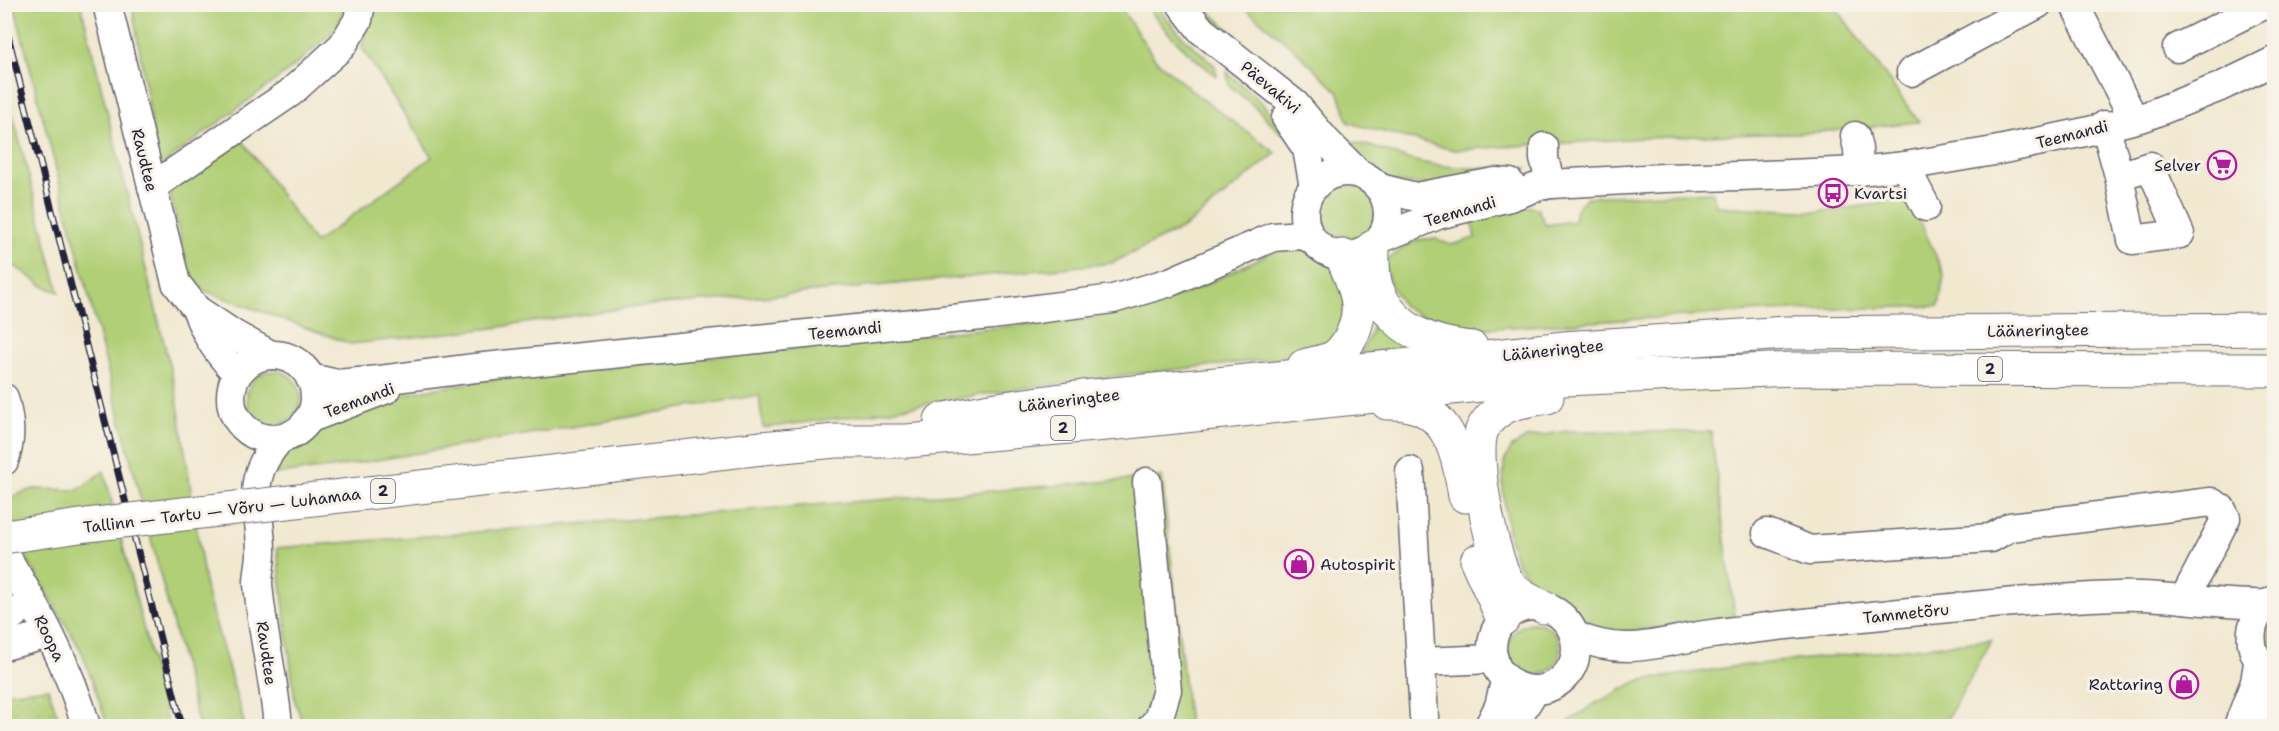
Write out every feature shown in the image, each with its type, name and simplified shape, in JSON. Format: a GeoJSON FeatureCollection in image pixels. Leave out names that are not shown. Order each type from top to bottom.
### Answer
{"type":"FeatureCollection","features":[{"type":"Feature","properties":{"kind":"highway"},"geometry":{"type":"LineString","coordinates":[[1366,247],[1376,289],[1388,310],[1412,332],[1432,342],[1488,349],[1526,346],[1564,348]]}},
{"type":"Feature","properties":{"kind":"highway"},"geometry":{"type":"LineString","coordinates":[[1259,379],[1333,358],[1344,349],[1355,330],[1359,314],[1355,290],[1366,247]]}},
{"type":"Feature","properties":{"kind":"highway","name":"Lääneringtee"},"geometry":{"type":"LineString","coordinates":[[836,441],[990,410],[1083,397],[1564,348],[1786,333],[2274,329]]}},
{"type":"Feature","properties":{"kind":"highway","name":"Lääneringtee"},"geometry":{"type":"LineString","coordinates":[[762,448],[836,441],[907,441],[1289,406],[1470,386],[1706,373],[1793,369],[2274,370]]}},
{"type":"Feature","properties":{"kind":"highway"},"geometry":{"type":"LineString","coordinates":[[1544,607],[1524,599],[1508,582],[1499,563],[1492,542],[1479,462],[1479,442],[1483,428],[1494,414],[1506,405],[1520,401],[1706,373]]}},
{"type":"Feature","properties":{"kind":"highway"},"geometry":{"type":"LineString","coordinates":[[1289,406],[1397,403],[1430,413],[1443,424],[1454,445],[1474,555],[1503,619]]}},
{"type":"Feature","properties":{"kind":"highway","name":"Tallinn — Tartu — Võru — Luhamaa"},"geometry":{"type":"LineString","coordinates":[[4,537],[87,525],[762,448]]}},
{"type":"Feature","properties":{"kind":"street","name":"Raudtee"},"geometry":{"type":"LineString","coordinates":[[107,4],[176,283],[197,310],[233,334],[271,355],[283,356],[294,361],[310,378]]}},
{"type":"Feature","properties":{"kind":"street"},"geometry":{"type":"LineString","coordinates":[[152,187],[290,93],[342,46],[358,20],[361,4]]}},
{"type":"Feature","properties":{"kind":"street","name":"Päevakivi"},"geometry":{"type":"LineString","coordinates":[[1168,4],[1195,36],[1262,91],[1293,125],[1307,149],[1309,196]]}},
{"type":"Feature","properties":{"kind":"street","name":"Päevakivi"},"geometry":{"type":"LineString","coordinates":[[1181,4],[1201,30],[1295,104],[1327,142],[1369,180]]}},
{"type":"Feature","properties":{"kind":"street"},"geometry":{"type":"LineString","coordinates":[[1911,72],[2038,4]]}},
{"type":"Feature","properties":{"kind":"street"},"geometry":{"type":"LineString","coordinates":[[2074,4],[2134,119]]}},
{"type":"Feature","properties":{"kind":"street"},"geometry":{"type":"LineString","coordinates":[[2177,48],[2266,4]]}},
{"type":"Feature","properties":{"kind":"street","name":"Teemandi"},"geometry":{"type":"LineString","coordinates":[[1236,251],[1309,196],[1330,174],[1344,171],[1416,197],[1545,172],[1664,178],[1859,171],[1905,166],[1994,151],[2134,119],[2220,87],[2274,61]]}},
{"type":"Feature","properties":{"kind":"street"},"geometry":{"type":"LineString","coordinates":[[2105,125],[2119,176]]}},
{"type":"Feature","properties":{"kind":"street"},"geometry":{"type":"LineString","coordinates":[[1855,136],[1859,171]]}},
{"type":"Feature","properties":{"kind":"street"},"geometry":{"type":"LineString","coordinates":[[1720,177],[1793,188],[1857,186],[1905,166],[1926,207]]}},
{"type":"Feature","properties":{"kind":"street","name":"Teemandi"},"geometry":{"type":"LineString","coordinates":[[310,378],[337,384],[444,373],[486,366],[991,315],[1113,299],[1170,282],[1236,251],[1273,237],[1302,235],[1312,239],[1330,253],[1366,247],[1438,215],[1510,197],[1545,172]]}},
{"type":"Feature","properties":{"kind":"street"},"geometry":{"type":"LineString","coordinates":[[1366,247],[1388,226],[1389,213],[1387,199],[1369,180]]}},
{"type":"Feature","properties":{"kind":"street"},"geometry":{"type":"LineString","coordinates":[[1309,196],[1304,217],[1312,239]]}},
{"type":"Feature","properties":{"kind":"street","name":"Raudtee"},"geometry":{"type":"LineString","coordinates":[[197,310],[202,328],[237,374],[231,387],[230,401],[234,414],[242,426],[244,462],[238,495],[249,562],[258,581]]}},
{"type":"Feature","properties":{"kind":"street"},"geometry":{"type":"LineString","coordinates":[[237,374],[246,364],[258,357],[271,355]]}},
{"type":"Feature","properties":{"kind":"street","name":"Teemandi"},"geometry":{"type":"LineString","coordinates":[[308,419],[378,392],[444,373]]}},
{"type":"Feature","properties":{"kind":"street"},"geometry":{"type":"LineString","coordinates":[[308,419],[315,399],[310,378]]}},
{"type":"Feature","properties":{"kind":"street"},"geometry":{"type":"LineString","coordinates":[[4,398],[9,417],[9,448],[4,461]]}},
{"type":"Feature","properties":{"kind":"street","name":"Raudtee"},"geometry":{"type":"LineString","coordinates":[[279,726],[258,581],[261,552],[255,496],[259,468],[268,452],[280,438],[291,435],[308,419]]}},
{"type":"Feature","properties":{"kind":"street"},"geometry":{"type":"LineString","coordinates":[[242,426],[252,434],[266,439],[280,438]]}},
{"type":"Feature","properties":{"kind":"street"},"geometry":{"type":"LineString","coordinates":[[1410,471],[1424,717]]}},
{"type":"Feature","properties":{"kind":"street"},"geometry":{"type":"LineString","coordinates":[[1147,482],[1167,690],[1158,720],[1152,726]]}},
{"type":"Feature","properties":{"kind":"street"},"geometry":{"type":"LineString","coordinates":[[1767,533],[1810,550],[1991,538],[2010,527],[2211,502],[2221,508],[2226,518],[2184,599]]}},
{"type":"Feature","properties":{"kind":"street","name":"Roopa"},"geometry":{"type":"LineString","coordinates":[[4,553],[50,634],[79,700],[86,726]]}},
{"type":"Feature","properties":{"kind":"street","name":"Tammetõru"},"geometry":{"type":"LineString","coordinates":[[1574,634],[1602,646],[1630,648],[1711,634],[1961,607],[2151,595],[2184,599],[2271,602]]}},
{"type":"Feature","properties":{"kind":"street","name":"Tammetõru"},"geometry":{"type":"LineString","coordinates":[[2184,599],[2214,615],[2261,659]]}},
{"type":"Feature","properties":{"kind":"street"},"geometry":{"type":"LineString","coordinates":[[4,621],[32,601]]}},
{"type":"Feature","properties":{"kind":"street"},"geometry":{"type":"LineString","coordinates":[[2238,726],[2261,659],[2256,619],[2271,602]]}},
{"type":"Feature","properties":{"kind":"street"},"geometry":{"type":"LineString","coordinates":[[1421,662],[1500,668],[1523,688],[1535,690],[1548,687],[1559,681],[1574,661],[1576,648],[1574,634],[1568,622],[1557,612],[1544,607],[1522,608],[1503,619],[1492,645],[1500,668],[1499,706],[1489,726]]}},
{"type":"Feature","properties":{"kind":"street"},"geometry":{"type":"LineString","coordinates":[[4,646],[50,634]]}},
{"type":"Feature","properties":{"kind":"street","name":"Tammetõru"},"geometry":{"type":"LineString","coordinates":[[1568,672],[1614,657],[1630,648]]}},
{"type":"Feature","properties":{"kind":"street"},"geometry":{"type":"LineString","coordinates":[[1512,726],[1535,690]]}},
{"type":"Feature","properties":{"kind":"street"},"geometry":{"type":"LineString","coordinates":[[2257,726],[2274,698]]}},
{"type":"Feature","properties":{"kind":"green space"},"geometry":{"type":"Polygon","coordinates":[[[370,4],[1119,5],[1155,59],[1197,95],[1276,153],[1185,227],[1112,263],[771,296],[637,306],[493,328],[351,344],[191,286],[169,189],[241,138],[315,243],[432,157],[362,48],[370,4]]]}},
{"type":"Feature","properties":{"kind":"green space"},"geometry":{"type":"Polygon","coordinates":[[[14,5],[81,5],[176,392],[206,590],[245,726],[199,726],[14,5]]]}},
{"type":"Feature","properties":{"kind":"green space"},"geometry":{"type":"Polygon","coordinates":[[[132,5],[346,5],[337,28],[292,68],[159,167],[132,5]]]}},
{"type":"Feature","properties":{"kind":"green space"},"geometry":{"type":"Polygon","coordinates":[[[1146,5],[1155,5],[1182,36],[1215,66],[1217,76],[1178,43],[1146,5]]]}},
{"type":"Feature","properties":{"kind":"green space"},"geometry":{"type":"Polygon","coordinates":[[[1192,5],[1202,5],[1236,36],[1229,39],[1192,5]]]}},
{"type":"Feature","properties":{"kind":"green space"},"geometry":{"type":"Polygon","coordinates":[[[1241,5],[1834,5],[1919,122],[1819,132],[1643,138],[1454,150],[1349,123],[1339,93],[1292,47],[1241,5]]]}},
{"type":"Feature","properties":{"kind":"green space"},"geometry":{"type":"Polygon","coordinates":[[[1227,72],[1260,101],[1286,131],[1281,133],[1229,85],[1227,72]]]}},
{"type":"Feature","properties":{"kind":"green space"},"geometry":{"type":"Polygon","coordinates":[[[4,81],[59,292],[45,287],[13,265],[5,267],[4,81]]]}},
{"type":"Feature","properties":{"kind":"green space"},"geometry":{"type":"Polygon","coordinates":[[[1348,141],[1429,164],[1471,168],[1527,168],[1520,173],[1436,186],[1392,182],[1340,145],[1348,141]]]}},
{"type":"Feature","properties":{"kind":"green space"},"geometry":{"type":"Polygon","coordinates":[[[1349,186],[1363,190],[1371,198],[1375,212],[1371,226],[1363,234],[1349,238],[1335,234],[1327,226],[1323,212],[1327,198],[1335,190],[1349,186]]]}},
{"type":"Feature","properties":{"kind":"green space"},"geometry":{"type":"Polygon","coordinates":[[[1906,190],[1944,274],[1939,306],[1764,311],[1479,329],[1436,324],[1403,306],[1390,283],[1384,263],[1407,245],[1423,239],[1436,239],[1451,245],[1475,238],[1472,221],[1486,213],[1503,208],[1520,206],[1537,208],[1546,225],[1574,221],[1576,209],[1587,197],[1713,192],[1716,206],[1816,212],[1879,204],[1906,190]]]}},
{"type":"Feature","properties":{"kind":"green space"},"geometry":{"type":"Polygon","coordinates":[[[1284,246],[1314,251],[1328,263],[1346,296],[1340,332],[1325,344],[1304,353],[1275,359],[1132,374],[985,394],[854,416],[763,428],[759,395],[330,468],[274,474],[292,446],[337,417],[361,407],[419,391],[489,380],[1096,317],[1169,300],[1284,246]]]}},
{"type":"Feature","properties":{"kind":"green space"},"geometry":{"type":"Polygon","coordinates":[[[1374,308],[1420,347],[1359,354],[1371,332],[1374,308]]]}},
{"type":"Feature","properties":{"kind":"green space"},"geometry":{"type":"Polygon","coordinates":[[[269,371],[279,371],[289,375],[297,383],[301,398],[297,413],[289,421],[279,425],[269,425],[259,421],[251,413],[247,403],[247,393],[251,383],[259,375],[269,371]]]}},
{"type":"Feature","properties":{"kind":"green space"},"geometry":{"type":"Polygon","coordinates":[[[1567,431],[1711,432],[1735,617],[1617,633],[1590,626],[1536,589],[1517,563],[1509,538],[1503,489],[1504,462],[1512,447],[1526,438],[1567,431]]]}},
{"type":"Feature","properties":{"kind":"green space"},"geometry":{"type":"Polygon","coordinates":[[[104,471],[168,726],[108,726],[82,652],[5,522],[5,499],[33,489],[78,490],[104,471]]]}},
{"type":"Feature","properties":{"kind":"green space"},"geometry":{"type":"Polygon","coordinates":[[[1162,477],[1189,726],[304,726],[295,702],[277,548],[1162,477]]]}},
{"type":"Feature","properties":{"kind":"green space"},"geometry":{"type":"Polygon","coordinates":[[[2274,620],[2274,657],[2267,644],[2267,639],[2274,620]]]}},
{"type":"Feature","properties":{"kind":"green space"},"geometry":{"type":"Polygon","coordinates":[[[1534,623],[1544,625],[1552,631],[1558,639],[1560,649],[1558,659],[1552,667],[1544,673],[1534,675],[1524,673],[1516,667],[1510,659],[1508,649],[1510,639],[1516,631],[1524,625],[1534,623]]]}},
{"type":"Feature","properties":{"kind":"green space"},"geometry":{"type":"Polygon","coordinates":[[[1992,640],[1943,726],[1563,726],[1591,706],[1638,681],[1739,666],[1992,640]]]}},
{"type":"Feature","properties":{"kind":"green space"},"geometry":{"type":"Polygon","coordinates":[[[48,688],[61,726],[5,726],[5,693],[48,688]]]}},
{"type":"Feature","properties":{"kind":"railway"},"geometry":{"type":"LineString","coordinates":[[4,20],[182,726]]}},
{"type":"Feature","properties":{"kind":"place","name":"Selver"},"geometry":{"type":"Point","coordinates":[2222,165]}},
{"type":"Feature","properties":{"kind":"place","name":"Kvartsi"},"geometry":{"type":"Point","coordinates":[1833,193]}},
{"type":"Feature","properties":{"kind":"place","name":"Autospirit"},"geometry":{"type":"Point","coordinates":[1299,564]}},
{"type":"Feature","properties":{"kind":"place","name":"Rattaring"},"geometry":{"type":"Point","coordinates":[2184,684]}}]}
